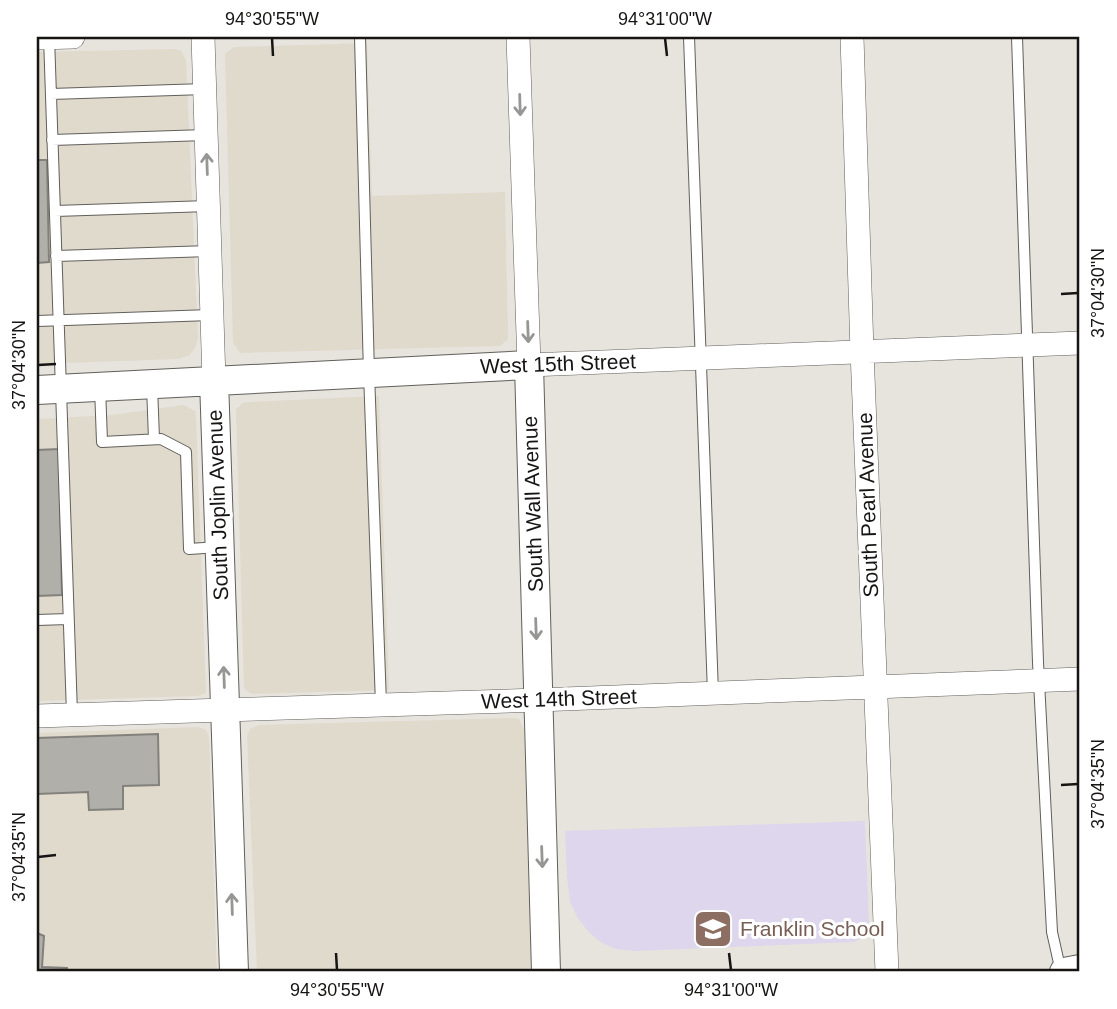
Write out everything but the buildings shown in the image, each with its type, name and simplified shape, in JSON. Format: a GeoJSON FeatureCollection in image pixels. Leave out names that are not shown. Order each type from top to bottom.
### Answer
{"type":"FeatureCollection","features":[{"type":"Feature","properties":{"kind":"street"},"geometry":{"type":"LineString","coordinates":[[37,38],[73,37]]}},
{"type":"Feature","properties":{"kind":"street","name":"South Joplin Avenue"},"geometry":{"type":"LineString","coordinates":[[203,37],[214,380],[200,451],[219,547],[234,972]]}},
{"type":"Feature","properties":{"kind":"street","name":"South Wall Avenue"},"geometry":{"type":"LineString","coordinates":[[518,37],[546,972]]}},
{"type":"Feature","properties":{"kind":"street","name":"South Pearl Avenue"},"geometry":{"type":"LineString","coordinates":[[852,37],[887,972]]}},
{"type":"Feature","properties":{"kind":"street","name":"West 15th Street"},"geometry":{"type":"LineString","coordinates":[[49,390],[529,365],[1080,343]]}},
{"type":"Feature","properties":{"kind":"street","name":"West 14th Street"},"geometry":{"type":"LineString","coordinates":[[37,716],[1080,679]]}},
{"type":"Feature","properties":{"kind":"street"},"geometry":{"type":"LineString","coordinates":[[1063,972],[1080,969]]}},
{"type":"Feature","properties":{"kind":"lane"},"geometry":{"type":"LineString","coordinates":[[49,37],[58,321],[49,390],[68,619],[72,714]]}},
{"type":"Feature","properties":{"kind":"lane"},"geometry":{"type":"LineString","coordinates":[[360,37],[382,704]]}},
{"type":"Feature","properties":{"kind":"lane"},"geometry":{"type":"LineString","coordinates":[[690,37],[713,693]]}},
{"type":"Feature","properties":{"kind":"lane"},"geometry":{"type":"LineString","coordinates":[[1017,37],[1039,680],[1052,932],[1063,972]]}},
{"type":"Feature","properties":{"kind":"lane"},"geometry":{"type":"LineString","coordinates":[[51,94],[205,89]]}},
{"type":"Feature","properties":{"kind":"lane"},"geometry":{"type":"LineString","coordinates":[[52,140],[206,135]]}},
{"type":"Feature","properties":{"kind":"lane"},"geometry":{"type":"LineString","coordinates":[[55,211],[209,206]]}},
{"type":"Feature","properties":{"kind":"lane"},"geometry":{"type":"LineString","coordinates":[[56,256],[210,251]]}},
{"type":"Feature","properties":{"kind":"lane"},"geometry":{"type":"LineString","coordinates":[[37,321],[211,315]]}},
{"type":"Feature","properties":{"kind":"lane"},"geometry":{"type":"LineString","coordinates":[[152,383],[154,439]]}},
{"type":"Feature","properties":{"kind":"lane"},"geometry":{"type":"LineString","coordinates":[[100,386],[102,442],[161,439],[200,451]]}},
{"type":"Feature","properties":{"kind":"lane"},"geometry":{"type":"LineString","coordinates":[[37,620],[68,619]]}},
{"type":"Feature","properties":{"kind":"shaded area"},"geometry":{"type":"Polygon","coordinates":[[[367,43],[372,196],[505,192],[508,339],[500,346],[240,353],[233,343],[225,54],[234,47],[367,43]]]}},
{"type":"Feature","properties":{"kind":"shaded area"},"geometry":{"type":"Polygon","coordinates":[[[181,51],[186,60],[198,337],[196,346],[190,355],[179,359],[37,364],[37,52],[181,51]]]}},
{"type":"Feature","properties":{"kind":"shaded area"},"geometry":{"type":"Polygon","coordinates":[[[379,396],[389,690],[251,694],[244,688],[236,409],[249,402],[379,396]]]}},
{"type":"Feature","properties":{"kind":"shaded area"},"geometry":{"type":"Polygon","coordinates":[[[184,405],[195,411],[196,417],[206,693],[198,696],[37,701],[37,419],[112,415],[184,405]]]}},
{"type":"Feature","properties":{"kind":"shaded area"},"geometry":{"type":"Polygon","coordinates":[[[519,719],[524,730],[531,972],[257,972],[247,736],[250,729],[259,725],[519,719]]]}},
{"type":"Feature","properties":{"kind":"shaded area"},"geometry":{"type":"Polygon","coordinates":[[[198,727],[206,730],[209,737],[217,972],[37,972],[37,733],[198,727]]]}},
{"type":"Feature","properties":{"kind":"shaded area"},"geometry":{"type":"Polygon","coordinates":[[[865,821],[869,925],[865,936],[854,942],[634,951],[616,949],[600,942],[587,930],[570,901],[565,831],[865,821]]]}},
{"type":"Feature","properties":{"kind":"place","name":"Franklin School"},"geometry":{"type":"Point","coordinates":[713,929]}}]}
